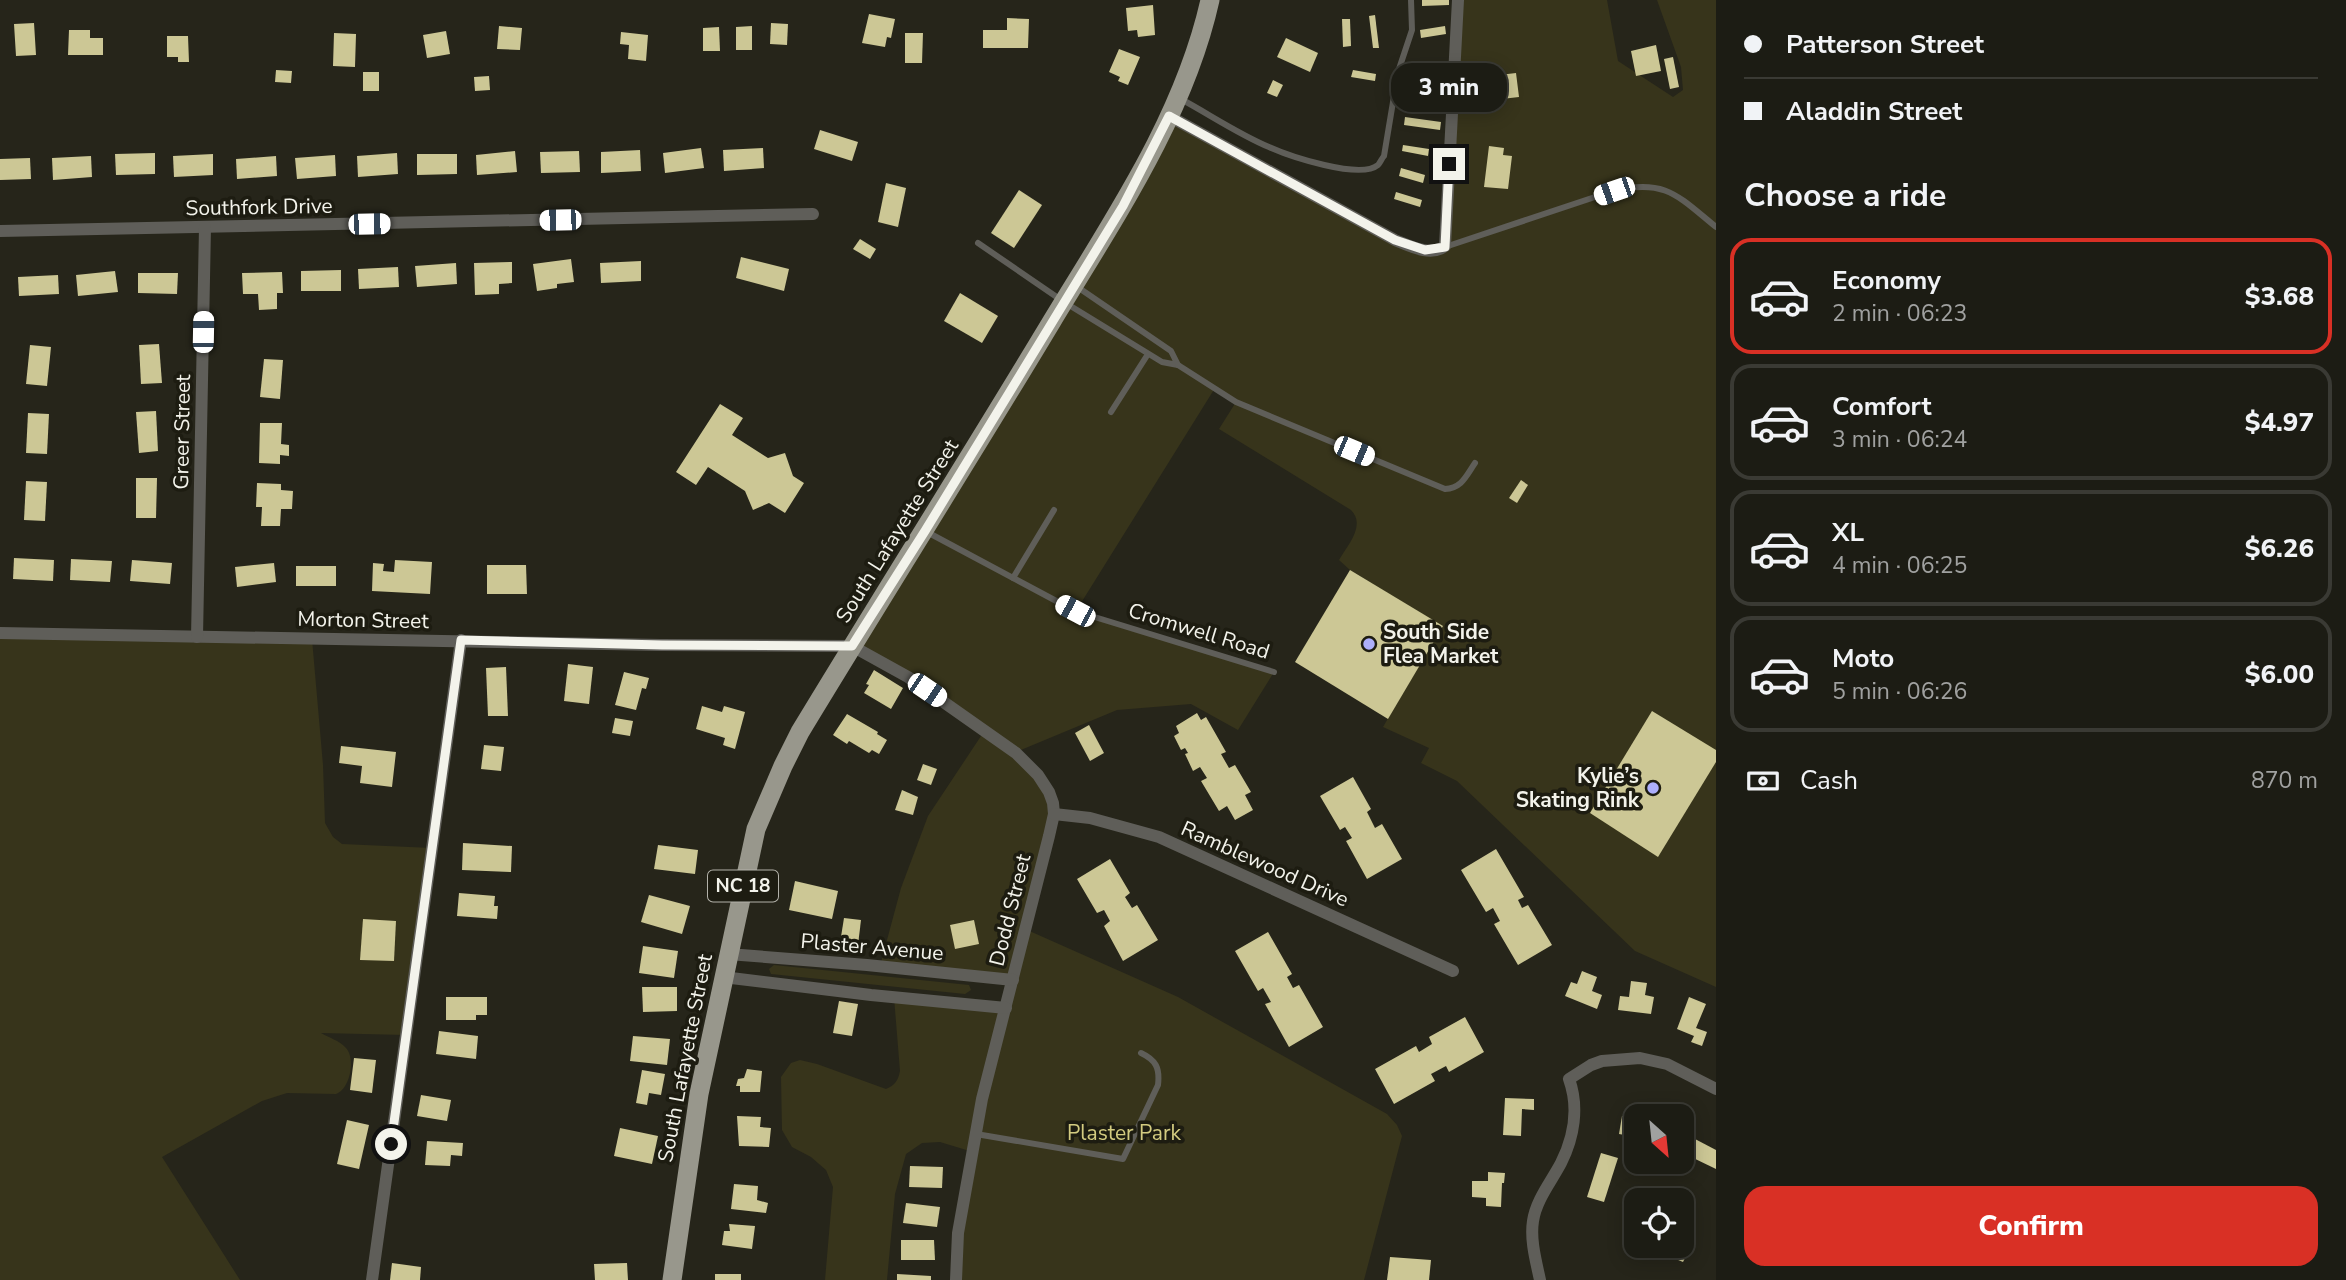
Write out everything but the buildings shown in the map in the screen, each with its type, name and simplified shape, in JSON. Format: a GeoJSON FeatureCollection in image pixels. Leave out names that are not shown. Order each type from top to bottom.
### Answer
{"type":"FeatureCollection","features":[{"type":"Feature","properties":{"kind":"main road","name":"South Lafayette Street"},"geometry":{"type":"LineString","coordinates":[[672,1280],[699,1094],[756,829],[800,732],[1123,206],[1178,97],[1204,27],[1210,0]]}},
{"type":"Feature","properties":{"kind":"street"},"geometry":{"type":"LineString","coordinates":[[1169,116],[1395,240],[1425,250],[1445,247],[1458,0]]}},
{"type":"Feature","properties":{"kind":"street","name":"Southfork Drive"},"geometry":{"type":"LineString","coordinates":[[0,231],[813,214]]}},
{"type":"Feature","properties":{"kind":"street","name":"Greer Street"},"geometry":{"type":"LineString","coordinates":[[197,637],[205,227]]}},
{"type":"Feature","properties":{"kind":"street","name":"Morton Street"},"geometry":{"type":"LineString","coordinates":[[0,633],[852,646]]}},
{"type":"Feature","properties":{"kind":"street"},"geometry":{"type":"LineString","coordinates":[[372,1280],[461,640]]}},
{"type":"Feature","properties":{"kind":"street"},"geometry":{"type":"LineString","coordinates":[[852,646],[908,677],[1016,752],[1038,775],[1049,792],[1054,814]]}},
{"type":"Feature","properties":{"kind":"street","name":"Ramblewood Drive"},"geometry":{"type":"LineString","coordinates":[[1054,814],[1090,818],[1159,838],[1453,971]]}},
{"type":"Feature","properties":{"kind":"street","name":"Dodd Street"},"geometry":{"type":"LineString","coordinates":[[956,1280],[958,1233],[982,1099],[1054,814]]}},
{"type":"Feature","properties":{"kind":"street","name":"Plaster Avenue"},"geometry":{"type":"LineString","coordinates":[[728,954],[1013,980]]}},
{"type":"Feature","properties":{"kind":"street"},"geometry":{"type":"LineString","coordinates":[[723,977],[1006,1008]]}},
{"type":"Feature","properties":{"kind":"street"},"geometry":{"type":"LineString","coordinates":[[1540,1280],[1533,1242],[1533,1221],[1541,1197],[1561,1162],[1574,1124],[1575,1106],[1569,1079],[1602,1061],[1640,1058],[1667,1064],[1716,1089]]}},
{"type":"Feature","properties":{"kind":"lane"},"geometry":{"type":"LineString","coordinates":[[1178,97],[1267,146],[1290,155],[1342,168],[1372,168],[1379,164],[1384,156],[1398,72],[1412,30],[1411,0]]}},
{"type":"Feature","properties":{"kind":"lane"},"geometry":{"type":"LineString","coordinates":[[1445,247],[1614,191],[1638,186],[1654,187],[1675,194],[1716,227]]}},
{"type":"Feature","properties":{"kind":"lane"},"geometry":{"type":"LineString","coordinates":[[978,243],[1064,302],[1149,354],[1166,363],[1178,365],[1236,402],[1446,489],[1454,489],[1461,484],[1475,463]]}},
{"type":"Feature","properties":{"kind":"lane"},"geometry":{"type":"LineString","coordinates":[[1074,285],[1171,351],[1178,365]]}},
{"type":"Feature","properties":{"kind":"lane"},"geometry":{"type":"LineString","coordinates":[[1111,412],[1149,354]]}},
{"type":"Feature","properties":{"kind":"lane"},"geometry":{"type":"LineString","coordinates":[[1013,578],[1054,509]]}},
{"type":"Feature","properties":{"kind":"lane","name":"Cromwell Road"},"geometry":{"type":"LineString","coordinates":[[925,531],[1075,611],[1275,672]]}},
{"type":"Feature","properties":{"kind":"lane"},"geometry":{"type":"LineString","coordinates":[[976,1135],[1123,1159],[1158,1084],[1157,1066],[1151,1058],[1141,1053]]}},
{"type":"Feature","properties":{"kind":"green space","name":"Plaster Park"},"geometry":{"type":"Polygon","coordinates":[[[1458,0],[1607,0],[1618,61],[1673,97],[1683,90],[1681,67],[1657,0],[1716,0],[1716,987],[1635,951],[1457,781],[1421,763],[1429,748],[1383,727],[1442,626],[1350,570],[1339,560],[1351,542],[1356,528],[1357,522],[1351,510],[1219,429],[1236,402],[1215,388],[1076,611],[1274,672],[1238,730],[1191,704],[1117,710],[1016,752],[1053,803],[1025,929],[1178,997],[1387,1114],[1402,1136],[1364,1280],[956,1280],[973,1152],[940,1142],[922,1143],[906,1154],[895,1194],[887,1280],[825,1280],[833,1187],[826,1170],[811,1157],[792,1147],[782,1130],[781,1077],[791,1063],[800,1060],[886,1089],[896,1082],[900,1071],[894,997],[1005,1008],[1012,981],[880,966],[901,888],[928,816],[985,730],[852,646],[1169,116],[1395,240],[1440,249],[1458,0]]]}},
{"type":"Feature","properties":{"kind":"green space"},"geometry":{"type":"Polygon","coordinates":[[[0,633],[312,639],[325,823],[333,837],[342,844],[432,848],[406,1035],[321,1033],[340,1043],[349,1053],[350,1073],[341,1091],[336,1094],[287,1093],[262,1101],[162,1157],[240,1280],[0,1280],[0,633]]]}},
{"type":"Feature","properties":{"kind":"green space"},"geometry":{"type":"Polygon","coordinates":[[[774,965],[969,985],[971,990],[965,994],[771,974],[769,969],[774,965]]]}},
{"type":"Feature","properties":{"kind":"place","name":"South Side Flea Market"},"geometry":{"type":"Point","coordinates":[1369,644]}},
{"type":"Feature","properties":{"kind":"place","name":"Kylie’s Skating Rink"},"geometry":{"type":"Point","coordinates":[1653,788]}},
{"type":"Feature","properties":{"kind":"route"},"geometry":{"type":"LineString","coordinates":[[391,1144],[461,640],[852,646],[1123,206],[1169,116],[1395,240],[1425,250],[1445,247],[1449,164]]}}]}
